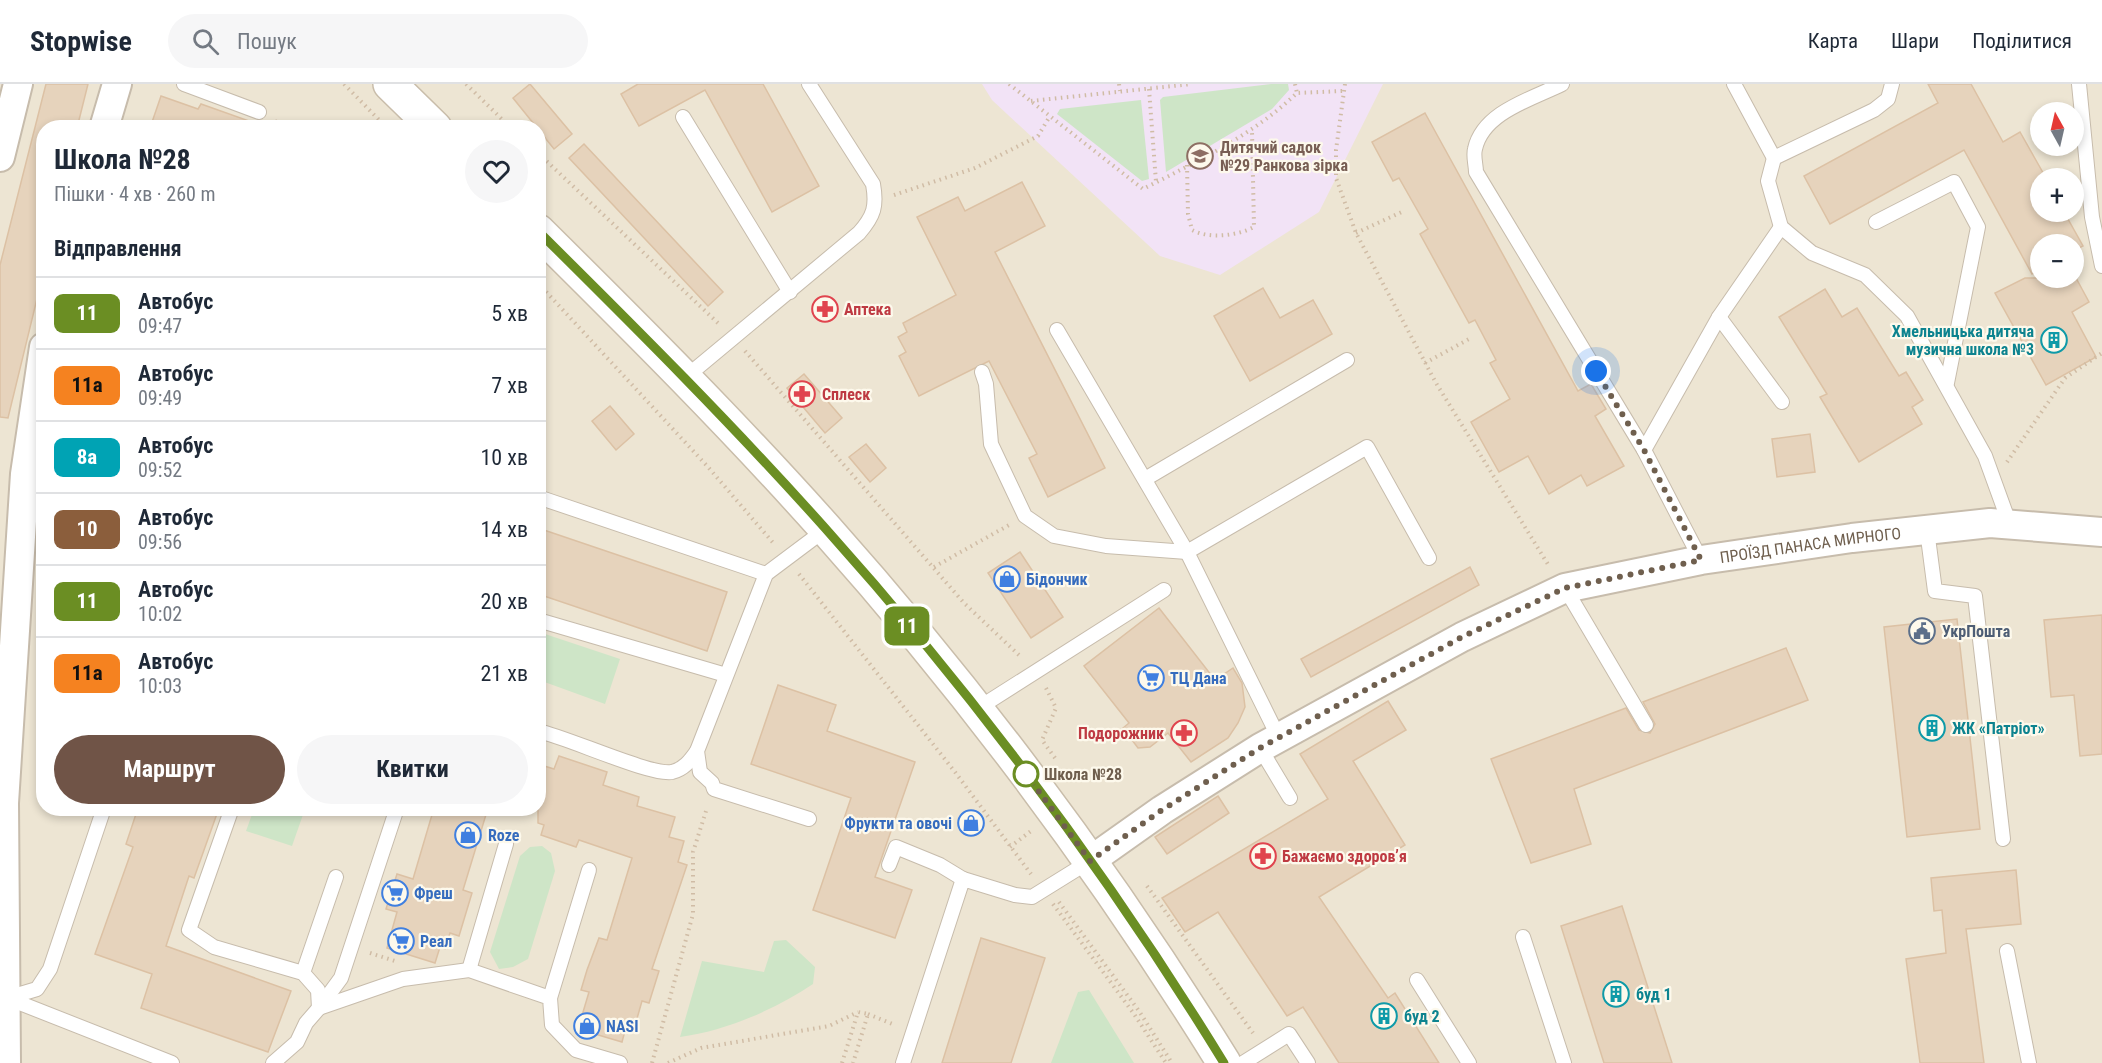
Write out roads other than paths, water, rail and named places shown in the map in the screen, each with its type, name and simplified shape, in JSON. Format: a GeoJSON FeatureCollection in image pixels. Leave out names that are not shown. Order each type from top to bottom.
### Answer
{"type":"FeatureCollection","features":[{"type":"Feature","properties":{"kind":"main road"},"geometry":{"type":"LineString","coordinates":[[400,88],[428,120]]}},
{"type":"Feature","properties":{"kind":"main road"},"geometry":{"type":"LineString","coordinates":[[546,239],[686,377],[826,529],[977,710],[1090,861],[1224,1063]]}},
{"type":"Feature","properties":{"kind":"street"},"geometry":{"type":"LineString","coordinates":[[0,157],[18,84]]}},
{"type":"Feature","properties":{"kind":"street"},"geometry":{"type":"LineString","coordinates":[[106,120],[117,84]]}},
{"type":"Feature","properties":{"kind":"street"},"geometry":{"type":"LineString","coordinates":[[6,1063],[4,803],[25,474],[36,417]]}},
{"type":"Feature","properties":{"kind":"street","name":"ПРОЇЗД ПАНАСА МИРНОГО"},"geometry":{"type":"LineString","coordinates":[[1090,861],[1162,810],[1270,743],[1462,637],[1565,588],[1701,560],[1852,538],[1990,523],[2102,532]]}},
{"type":"Feature","properties":{"kind":"lane"},"geometry":{"type":"LineString","coordinates":[[184,84],[259,112]]}},
{"type":"Feature","properties":{"kind":"lane"},"geometry":{"type":"LineString","coordinates":[[686,377],[860,233],[873,217],[876,201],[873,184],[809,84]]}},
{"type":"Feature","properties":{"kind":"lane"},"geometry":{"type":"LineString","coordinates":[[1562,84],[1492,119],[1481,134],[1474,150],[1476,172],[1644,450],[1701,560]]}},
{"type":"Feature","properties":{"kind":"lane"},"geometry":{"type":"LineString","coordinates":[[1734,84],[1774,158],[1768,182],[1781,227],[1812,253],[1865,276],[1907,316],[1947,383],[1985,456],[2010,525]]}},
{"type":"Feature","properties":{"kind":"lane"},"geometry":{"type":"LineString","coordinates":[[1774,158],[1874,110],[1888,99],[1892,84]]}},
{"type":"Feature","properties":{"kind":"lane"},"geometry":{"type":"LineString","coordinates":[[2079,84],[2092,217],[2102,266]]}},
{"type":"Feature","properties":{"kind":"lane"},"geometry":{"type":"LineString","coordinates":[[683,117],[790,292]]}},
{"type":"Feature","properties":{"kind":"lane"},"geometry":{"type":"LineString","coordinates":[[1876,222],[1954,182],[1978,227],[1947,383]]}},
{"type":"Feature","properties":{"kind":"lane"},"geometry":{"type":"LineString","coordinates":[[1644,450],[1719,317],[1781,227]]}},
{"type":"Feature","properties":{"kind":"lane"},"geometry":{"type":"LineString","coordinates":[[1719,317],[1782,402]]}},
{"type":"Feature","properties":{"kind":"lane"},"geometry":{"type":"LineString","coordinates":[[1057,330],[1187,552],[1270,743],[1290,798]]}},
{"type":"Feature","properties":{"kind":"lane"},"geometry":{"type":"LineString","coordinates":[[1145,480],[1347,360]]}},
{"type":"Feature","properties":{"kind":"lane"},"geometry":{"type":"LineString","coordinates":[[981,372],[986,384],[991,444],[1025,516],[1054,536],[1106,546],[1187,552],[1367,447],[1429,558]]}},
{"type":"Feature","properties":{"kind":"lane"},"geometry":{"type":"LineString","coordinates":[[546,501],[766,574]]}},
{"type":"Feature","properties":{"kind":"lane"},"geometry":{"type":"LineString","coordinates":[[546,733],[640,766],[671,772],[688,765],[697,752],[766,574],[826,529]]}},
{"type":"Feature","properties":{"kind":"lane"},"geometry":{"type":"LineString","coordinates":[[1927,530],[1935,591],[1975,596],[2003,838]]}},
{"type":"Feature","properties":{"kind":"lane"},"geometry":{"type":"LineString","coordinates":[[1565,588],[1646,725]]}},
{"type":"Feature","properties":{"kind":"lane"},"geometry":{"type":"LineString","coordinates":[[977,710],[1164,590]]}},
{"type":"Feature","properties":{"kind":"lane"},"geometry":{"type":"LineString","coordinates":[[546,622],[726,675]]}},
{"type":"Feature","properties":{"kind":"lane"},"geometry":{"type":"LineString","coordinates":[[697,752],[700,772],[712,783],[714,789],[808,819]]}},
{"type":"Feature","properties":{"kind":"lane"},"geometry":{"type":"LineString","coordinates":[[7,998],[37,989],[50,969],[101,816]]}},
{"type":"Feature","properties":{"kind":"lane"},"geometry":{"type":"LineString","coordinates":[[229,816],[189,930],[214,947],[303,973],[318,990],[319,1008]]}},
{"type":"Feature","properties":{"kind":"lane"},"geometry":{"type":"LineString","coordinates":[[273,1063],[297,1041],[306,1023],[341,978],[395,816]]}},
{"type":"Feature","properties":{"kind":"lane"},"geometry":{"type":"LineString","coordinates":[[469,970],[507,844]]}},
{"type":"Feature","properties":{"kind":"lane"},"geometry":{"type":"LineString","coordinates":[[889,865],[896,847],[940,865],[963,879],[1015,895],[1032,897],[1090,861]]}},
{"type":"Feature","properties":{"kind":"lane"},"geometry":{"type":"LineString","coordinates":[[589,870],[550,998],[552,1025],[576,1050],[620,1063]]}},
{"type":"Feature","properties":{"kind":"lane"},"geometry":{"type":"LineString","coordinates":[[303,973],[336,877]]}},
{"type":"Feature","properties":{"kind":"lane"},"geometry":{"type":"LineString","coordinates":[[903,1063],[963,879]]}},
{"type":"Feature","properties":{"kind":"lane"},"geometry":{"type":"LineString","coordinates":[[1523,937],[1564,1063]]}},
{"type":"Feature","properties":{"kind":"lane"},"geometry":{"type":"LineString","coordinates":[[2007,951],[2029,1063]]}},
{"type":"Feature","properties":{"kind":"lane"},"geometry":{"type":"LineString","coordinates":[[319,1008],[403,979],[469,970],[550,998]]}},
{"type":"Feature","properties":{"kind":"lane"},"geometry":{"type":"LineString","coordinates":[[1417,980],[1469,1063]]}},
{"type":"Feature","properties":{"kind":"lane"},"geometry":{"type":"LineString","coordinates":[[7,998],[172,1063]]}},
{"type":"Feature","properties":{"kind":"lane"},"geometry":{"type":"LineString","coordinates":[[1244,1063],[1289,1034],[1308,1063]]}},
{"type":"Feature","properties":{"kind":"place","name":"Дитячий садок №29 Ранкова зірка"},"geometry":{"type":"Point","coordinates":[1200,156]}},
{"type":"Feature","properties":{"kind":"place","name":"Аптека"},"geometry":{"type":"Point","coordinates":[825,309]}},
{"type":"Feature","properties":{"kind":"place","name":"Хмельницька дитяча музична школа №3"},"geometry":{"type":"Point","coordinates":[2054,340]}},
{"type":"Feature","properties":{"kind":"place","name":"Сплеск"},"geometry":{"type":"Point","coordinates":[802,394]}},
{"type":"Feature","properties":{"kind":"place","name":"Бідончик"},"geometry":{"type":"Point","coordinates":[1007,579]}},
{"type":"Feature","properties":{"kind":"place","name":"УкрПошта"},"geometry":{"type":"Point","coordinates":[1922,631]}},
{"type":"Feature","properties":{"kind":"place","name":"ТЦ Дана"},"geometry":{"type":"Point","coordinates":[1151,678]}},
{"type":"Feature","properties":{"kind":"place","name":"ЖК «Патріот»"},"geometry":{"type":"Point","coordinates":[1932,728]}},
{"type":"Feature","properties":{"kind":"place","name":"Подорожник"},"geometry":{"type":"Point","coordinates":[1184,733]}},
{"type":"Feature","properties":{"kind":"place","name":"Школа №28"},"geometry":{"type":"Point","coordinates":[1026,774]}},
{"type":"Feature","properties":{"kind":"place","name":"Фрукти та овочі"},"geometry":{"type":"Point","coordinates":[971,823]}},
{"type":"Feature","properties":{"kind":"place","name":"Roze"},"geometry":{"type":"Point","coordinates":[468,835]}},
{"type":"Feature","properties":{"kind":"place","name":"Бажаємо здоровʼя"},"geometry":{"type":"Point","coordinates":[1263,856]}},
{"type":"Feature","properties":{"kind":"place","name":"Фреш"},"geometry":{"type":"Point","coordinates":[395,893]}},
{"type":"Feature","properties":{"kind":"place","name":"Реал"},"geometry":{"type":"Point","coordinates":[401,941]}},
{"type":"Feature","properties":{"kind":"place","name":"буд 1"},"geometry":{"type":"Point","coordinates":[1616,994]}},
{"type":"Feature","properties":{"kind":"place","name":"буд 2"},"geometry":{"type":"Point","coordinates":[1384,1016]}},
{"type":"Feature","properties":{"kind":"place","name":"NASI"},"geometry":{"type":"Point","coordinates":[587,1026]}}]}
